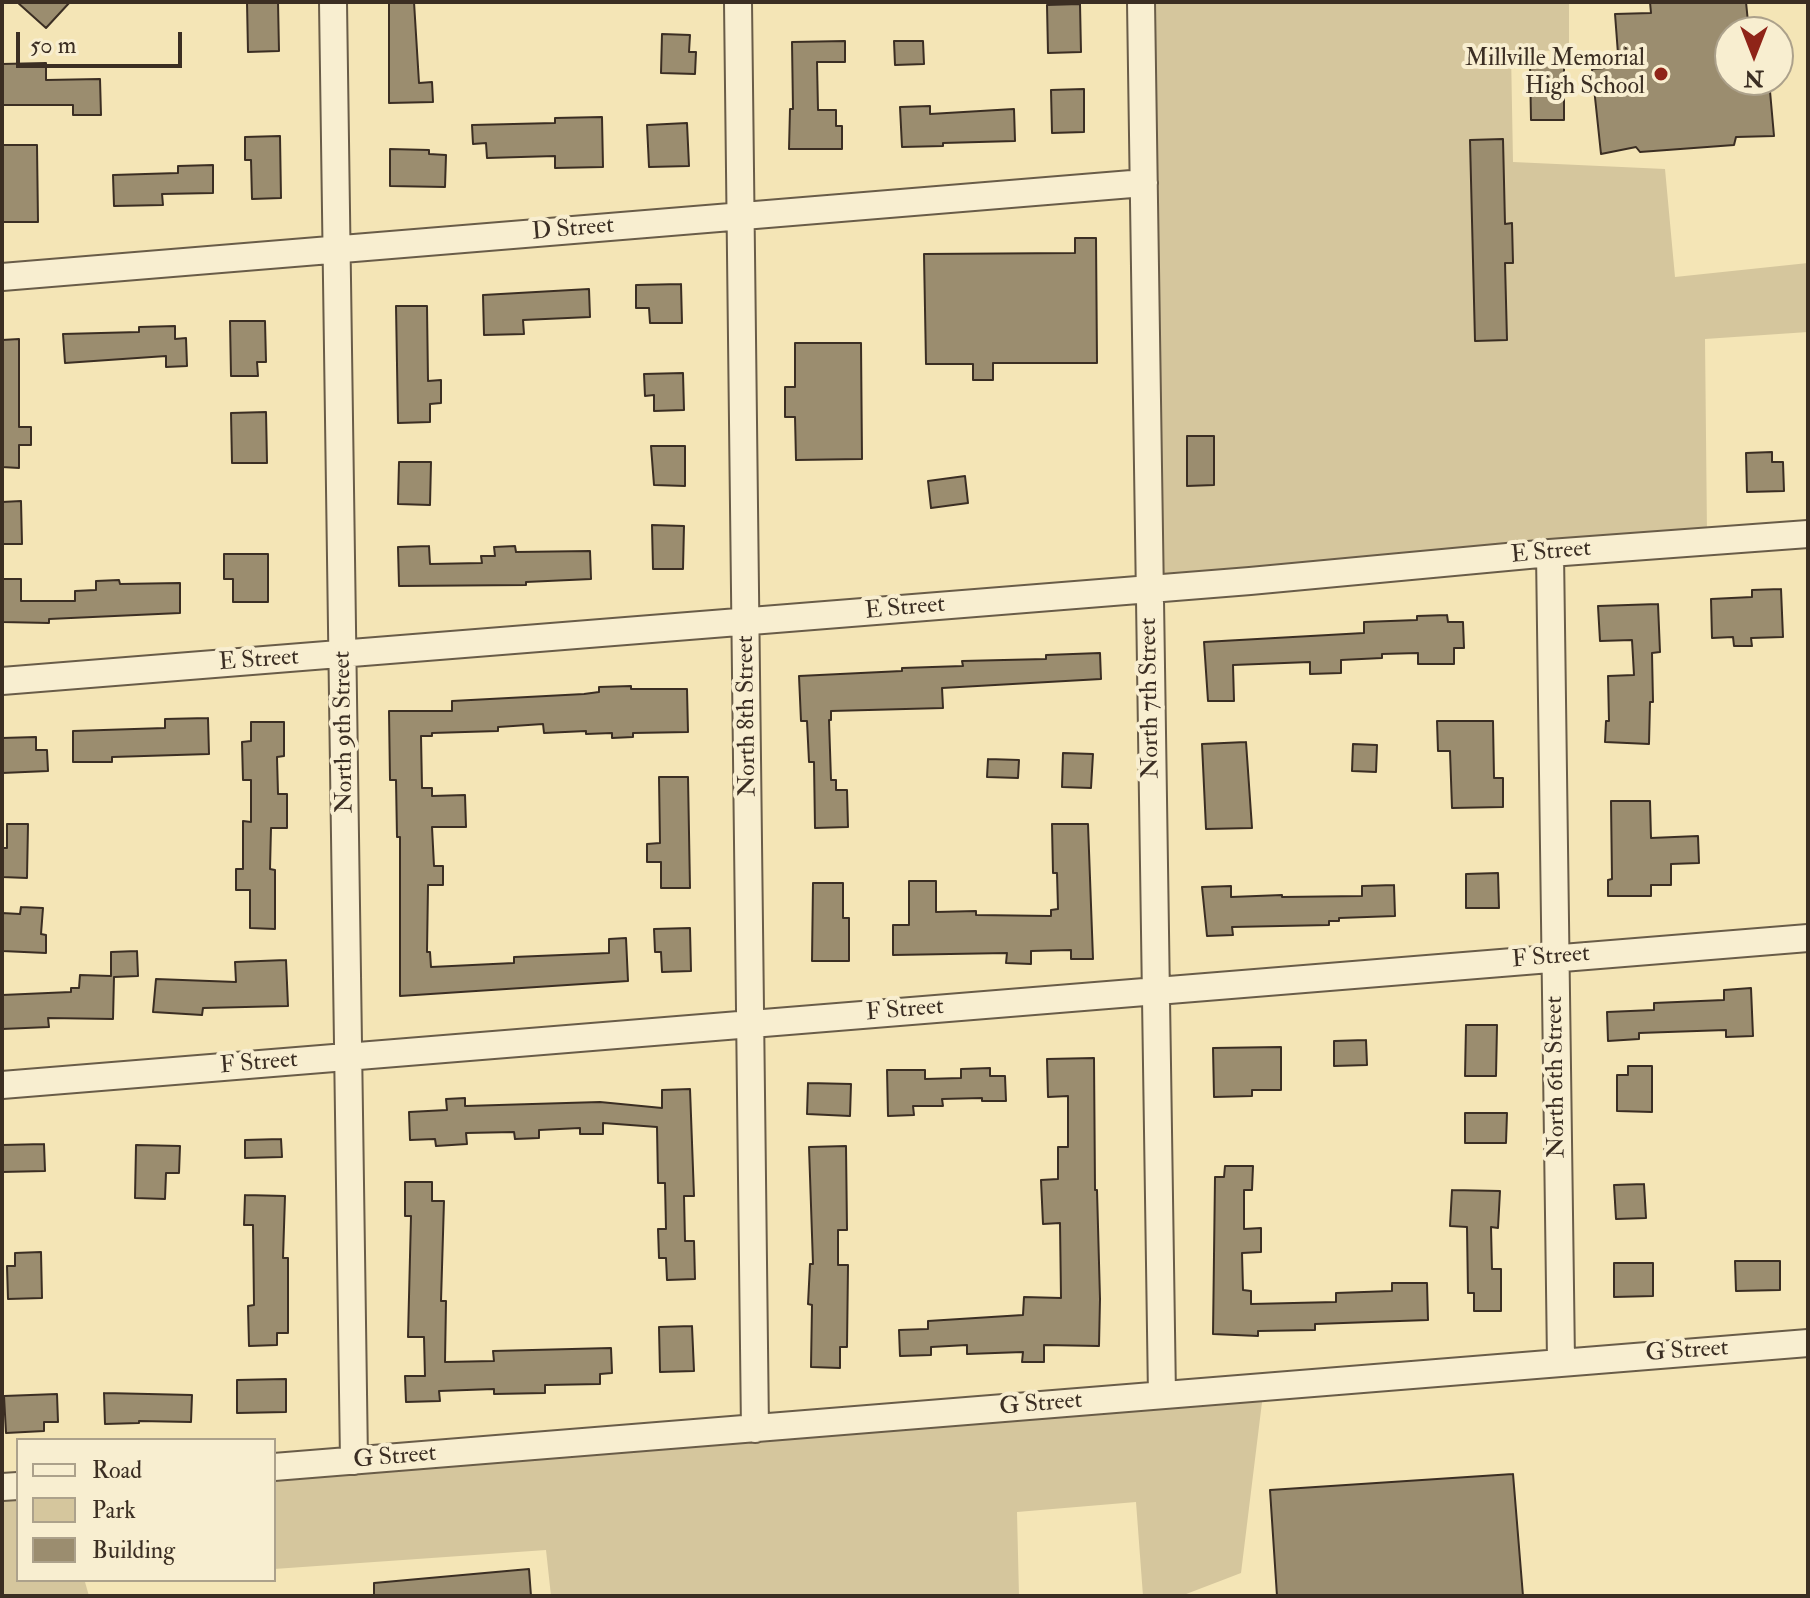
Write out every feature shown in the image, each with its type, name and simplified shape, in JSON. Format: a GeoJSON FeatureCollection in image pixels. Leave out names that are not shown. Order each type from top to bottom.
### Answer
{"type":"FeatureCollection","features":[{"type":"Feature","properties":{"kind":"street","name":"North 9th Street"},"geometry":{"type":"LineString","coordinates":[[333,2],[354,1461]]}},
{"type":"Feature","properties":{"kind":"street","name":"North 8th Street"},"geometry":{"type":"LineString","coordinates":[[738,2],[743,216],[755,1429]]}},
{"type":"Feature","properties":{"kind":"street","name":"North 7th Street"},"geometry":{"type":"LineString","coordinates":[[1141,2],[1162,1395]]}},
{"type":"Feature","properties":{"kind":"street","name":"D Street"},"geometry":{"type":"LineString","coordinates":[[2,277],[1144,183]]}},
{"type":"Feature","properties":{"kind":"street","name":"E Street"},"geometry":{"type":"LineString","coordinates":[[2,681],[1808,534]]}},
{"type":"Feature","properties":{"kind":"street","name":"North 6th Street"},"geometry":{"type":"LineString","coordinates":[[1550,553],[1561,1361]]}},
{"type":"Feature","properties":{"kind":"street","name":"F Street"},"geometry":{"type":"LineString","coordinates":[[2,1085],[1808,938]]}},
{"type":"Feature","properties":{"kind":"street","name":"G Street"},"geometry":{"type":"LineString","coordinates":[[276,1467],[1808,1343]]}},
{"type":"Feature","properties":{"kind":"green space"},"geometry":{"type":"Polygon","coordinates":[[[1140,2],[1569,2],[1569,50],[1511,52],[1513,162],[1665,169],[1675,277],[1808,263],[1808,332],[1705,339],[1707,534],[1150,584],[1140,2]]]}},
{"type":"Feature","properties":{"kind":"green space"},"geometry":{"type":"Polygon","coordinates":[[[1264,1386],[1241,1573],[1181,1596],[1143,1596],[1136,1502],[1017,1512],[1019,1596],[551,1596],[546,1550],[276,1569],[276,1467],[1264,1386]]]}},
{"type":"Feature","properties":{"kind":"green space"},"geometry":{"type":"Polygon","coordinates":[[[16,1488],[16,1582],[85,1582],[89,1596],[2,1596],[2,1489],[16,1488]]]}},
{"type":"Feature","properties":{"kind":"building"},"geometry":{"type":"Polygon","coordinates":[[[17,2],[70,2],[46,28],[17,2]]]}},
{"type":"Feature","properties":{"kind":"building"},"geometry":{"type":"Polygon","coordinates":[[[247,2],[278,2],[279,51],[248,52],[247,2]]]}},
{"type":"Feature","properties":{"kind":"building"},"geometry":{"type":"Polygon","coordinates":[[[389,2],[414,2],[419,83],[432,82],[433,102],[389,103],[389,2]]]}},
{"type":"Feature","properties":{"kind":"building","name":"Millville Memorial High School"},"geometry":{"type":"Polygon","coordinates":[[[1650,2],[1746,2],[1747,16],[1714,16],[1714,96],[1770,96],[1774,136],[1736,137],[1734,145],[1640,152],[1636,147],[1601,154],[1592,69],[1619,67],[1615,14],[1651,13],[1650,2]]]}},
{"type":"Feature","properties":{"kind":"building"},"geometry":{"type":"Polygon","coordinates":[[[1080,4],[1081,52],[1048,53],[1047,5],[1080,4]]]}},
{"type":"Feature","properties":{"kind":"building"},"geometry":{"type":"Polygon","coordinates":[[[662,34],[690,35],[689,52],[696,52],[695,74],[661,73],[662,34]]]}},
{"type":"Feature","properties":{"kind":"building"},"geometry":{"type":"Polygon","coordinates":[[[845,41],[845,62],[817,62],[818,110],[836,110],[836,126],[842,126],[842,149],[789,149],[790,109],[793,109],[792,42],[845,41]]]}},
{"type":"Feature","properties":{"kind":"building"},"geometry":{"type":"Polygon","coordinates":[[[894,41],[923,41],[924,64],[895,65],[894,41]]]}},
{"type":"Feature","properties":{"kind":"building"},"geometry":{"type":"Polygon","coordinates":[[[46,63],[46,80],[100,79],[101,115],[73,115],[73,105],[2,105],[2,64],[46,63]]]}},
{"type":"Feature","properties":{"kind":"building"},"geometry":{"type":"Polygon","coordinates":[[[1530,65],[1564,65],[1564,120],[1531,120],[1530,65]]]}},
{"type":"Feature","properties":{"kind":"building"},"geometry":{"type":"Polygon","coordinates":[[[1084,89],[1084,132],[1052,133],[1051,90],[1084,89]]]}},
{"type":"Feature","properties":{"kind":"building"},"geometry":{"type":"Polygon","coordinates":[[[930,106],[930,114],[1014,109],[1015,141],[902,147],[900,107],[930,106]]]}},
{"type":"Feature","properties":{"kind":"building"},"geometry":{"type":"Polygon","coordinates":[[[602,117],[603,167],[555,168],[555,156],[487,158],[486,143],[473,144],[472,125],[555,123],[555,118],[602,117]]]}},
{"type":"Feature","properties":{"kind":"building"},"geometry":{"type":"Polygon","coordinates":[[[687,123],[689,166],[649,167],[647,125],[687,123]]]}},
{"type":"Feature","properties":{"kind":"building"},"geometry":{"type":"Polygon","coordinates":[[[280,136],[281,198],[252,199],[251,160],[245,160],[245,137],[280,136]]]}},
{"type":"Feature","properties":{"kind":"building"},"geometry":{"type":"Polygon","coordinates":[[[1503,139],[1505,224],[1512,223],[1513,263],[1505,263],[1507,340],[1475,341],[1470,140],[1503,139]]]}},
{"type":"Feature","properties":{"kind":"building"},"geometry":{"type":"Polygon","coordinates":[[[2,145],[37,145],[38,222],[2,222],[2,145]]]}},
{"type":"Feature","properties":{"kind":"building"},"geometry":{"type":"Polygon","coordinates":[[[390,149],[429,150],[429,154],[446,155],[445,187],[390,186],[390,149]]]}},
{"type":"Feature","properties":{"kind":"building"},"geometry":{"type":"Polygon","coordinates":[[[213,165],[213,193],[162,194],[163,205],[114,206],[113,175],[178,173],[178,166],[213,165]]]}},
{"type":"Feature","properties":{"kind":"building"},"geometry":{"type":"Polygon","coordinates":[[[1075,238],[1096,238],[1097,363],[993,363],[993,380],[973,380],[973,364],[926,364],[924,254],[1075,253],[1075,238]]]}},
{"type":"Feature","properties":{"kind":"building"},"geometry":{"type":"Polygon","coordinates":[[[681,284],[682,323],[650,323],[649,308],[636,308],[636,285],[681,284]]]}},
{"type":"Feature","properties":{"kind":"building"},"geometry":{"type":"Polygon","coordinates":[[[589,289],[590,317],[523,320],[524,334],[484,335],[483,295],[589,289]]]}},
{"type":"Feature","properties":{"kind":"building"},"geometry":{"type":"Polygon","coordinates":[[[396,306],[427,306],[428,381],[441,380],[441,403],[430,404],[430,422],[398,423],[396,306]]]}},
{"type":"Feature","properties":{"kind":"building"},"geometry":{"type":"Polygon","coordinates":[[[230,321],[265,321],[266,362],[257,362],[258,376],[231,376],[230,321]]]}},
{"type":"Feature","properties":{"kind":"building"},"geometry":{"type":"Polygon","coordinates":[[[175,326],[175,339],[186,338],[187,366],[166,367],[166,356],[65,363],[63,334],[139,332],[139,327],[175,326]]]}},
{"type":"Feature","properties":{"kind":"building"},"geometry":{"type":"Polygon","coordinates":[[[19,339],[19,427],[31,427],[31,445],[19,445],[19,468],[2,467],[2,340],[19,339]]]}},
{"type":"Feature","properties":{"kind":"building"},"geometry":{"type":"Polygon","coordinates":[[[795,343],[861,343],[862,459],[796,460],[795,417],[785,417],[785,387],[795,387],[795,343]]]}},
{"type":"Feature","properties":{"kind":"building"},"geometry":{"type":"Polygon","coordinates":[[[683,373],[684,410],[654,411],[654,395],[645,396],[644,374],[683,373]]]}},
{"type":"Feature","properties":{"kind":"building"},"geometry":{"type":"Polygon","coordinates":[[[266,412],[267,463],[232,463],[231,413],[266,412]]]}},
{"type":"Feature","properties":{"kind":"building"},"geometry":{"type":"Polygon","coordinates":[[[1187,436],[1214,436],[1214,485],[1187,486],[1187,436]]]}},
{"type":"Feature","properties":{"kind":"building"},"geometry":{"type":"Polygon","coordinates":[[[651,446],[685,446],[685,486],[654,485],[651,446]]]}},
{"type":"Feature","properties":{"kind":"building"},"geometry":{"type":"Polygon","coordinates":[[[1772,452],[1772,462],[1783,462],[1784,491],[1747,492],[1746,453],[1772,452]]]}},
{"type":"Feature","properties":{"kind":"building"},"geometry":{"type":"Polygon","coordinates":[[[399,462],[431,462],[430,505],[398,504],[399,462]]]}},
{"type":"Feature","properties":{"kind":"building"},"geometry":{"type":"Polygon","coordinates":[[[965,476],[968,503],[931,508],[928,481],[965,476]]]}},
{"type":"Feature","properties":{"kind":"building"},"geometry":{"type":"Polygon","coordinates":[[[21,501],[22,544],[2,544],[2,502],[21,501]]]}},
{"type":"Feature","properties":{"kind":"building"},"geometry":{"type":"Polygon","coordinates":[[[652,525],[684,526],[683,569],[653,569],[652,525]]]}},
{"type":"Feature","properties":{"kind":"building"},"geometry":{"type":"Polygon","coordinates":[[[429,546],[430,564],[482,563],[481,556],[495,556],[494,547],[515,546],[516,552],[590,551],[591,579],[526,582],[526,585],[399,586],[398,547],[429,546]]]}},
{"type":"Feature","properties":{"kind":"building"},"geometry":{"type":"Polygon","coordinates":[[[224,554],[268,554],[268,602],[233,602],[233,579],[224,579],[224,554]]]}},
{"type":"Feature","properties":{"kind":"building"},"geometry":{"type":"Polygon","coordinates":[[[2,579],[21,579],[21,601],[75,601],[75,591],[96,590],[96,581],[119,580],[120,584],[180,583],[180,613],[49,619],[49,623],[2,622],[2,579]]]}},
{"type":"Feature","properties":{"kind":"building"},"geometry":{"type":"Polygon","coordinates":[[[1781,589],[1783,637],[1751,638],[1752,646],[1734,646],[1733,637],[1712,638],[1711,599],[1752,597],[1752,590],[1781,589]]]}},
{"type":"Feature","properties":{"kind":"building"},"geometry":{"type":"Polygon","coordinates":[[[1658,604],[1660,652],[1652,653],[1653,702],[1650,702],[1649,744],[1605,742],[1606,721],[1609,721],[1608,676],[1634,675],[1632,640],[1600,641],[1598,606],[1658,604]]]}},
{"type":"Feature","properties":{"kind":"building"},"geometry":{"type":"Polygon","coordinates":[[[1447,615],[1448,622],[1463,622],[1464,648],[1454,648],[1454,664],[1418,664],[1418,653],[1341,660],[1341,673],[1310,674],[1310,662],[1233,665],[1234,701],[1208,701],[1204,642],[1364,633],[1364,622],[1417,620],[1417,616],[1447,615]]]}},
{"type":"Feature","properties":{"kind":"building"},"geometry":{"type":"Polygon","coordinates":[[[1100,653],[1101,679],[942,688],[943,708],[831,711],[831,780],[836,780],[836,790],[847,790],[848,827],[815,828],[814,762],[809,762],[807,721],[801,721],[799,676],[902,671],[902,668],[963,666],[962,661],[1046,659],[1046,655],[1100,653]]]}},
{"type":"Feature","properties":{"kind":"building"},"geometry":{"type":"Polygon","coordinates":[[[631,686],[631,689],[687,689],[688,732],[633,733],[633,737],[612,738],[612,733],[586,734],[586,731],[544,733],[543,724],[498,727],[498,731],[421,736],[422,788],[432,788],[432,796],[465,795],[466,827],[432,827],[434,866],[443,866],[443,885],[428,885],[427,952],[430,952],[431,967],[514,963],[514,957],[609,953],[609,939],[626,938],[628,981],[400,996],[400,837],[397,837],[396,780],[390,780],[389,711],[452,711],[452,701],[584,694],[599,692],[599,687],[631,686]]]}},
{"type":"Feature","properties":{"kind":"building"},"geometry":{"type":"Polygon","coordinates":[[[208,718],[209,754],[112,757],[112,762],[73,762],[73,731],[165,728],[165,719],[208,718]]]}},
{"type":"Feature","properties":{"kind":"building"},"geometry":{"type":"Polygon","coordinates":[[[1437,721],[1493,721],[1494,778],[1503,778],[1503,807],[1452,808],[1450,751],[1438,751],[1437,721]]]}},
{"type":"Feature","properties":{"kind":"building"},"geometry":{"type":"Polygon","coordinates":[[[251,722],[284,722],[284,756],[277,757],[278,794],[287,794],[287,828],[271,828],[270,869],[275,870],[275,929],[250,928],[250,890],[236,890],[236,869],[243,869],[243,821],[251,822],[251,780],[243,780],[242,742],[251,741],[251,722]]]}},
{"type":"Feature","properties":{"kind":"building"},"geometry":{"type":"Polygon","coordinates":[[[36,737],[36,750],[47,750],[48,771],[2,773],[2,738],[36,737]]]}},
{"type":"Feature","properties":{"kind":"building"},"geometry":{"type":"Polygon","coordinates":[[[1246,742],[1252,828],[1206,829],[1202,744],[1246,742]]]}},
{"type":"Feature","properties":{"kind":"building"},"geometry":{"type":"Polygon","coordinates":[[[1353,744],[1377,745],[1376,772],[1352,771],[1353,744]]]}},
{"type":"Feature","properties":{"kind":"building"},"geometry":{"type":"Polygon","coordinates":[[[1063,753],[1093,754],[1091,788],[1062,787],[1063,753]]]}},
{"type":"Feature","properties":{"kind":"building"},"geometry":{"type":"Polygon","coordinates":[[[988,759],[1019,760],[1018,778],[987,777],[988,759]]]}},
{"type":"Feature","properties":{"kind":"building"},"geometry":{"type":"Polygon","coordinates":[[[659,777],[688,777],[690,888],[661,888],[661,862],[647,862],[647,844],[660,843],[659,777]]]}},
{"type":"Feature","properties":{"kind":"building"},"geometry":{"type":"Polygon","coordinates":[[[1611,801],[1650,801],[1651,838],[1698,836],[1699,863],[1671,864],[1671,885],[1651,885],[1651,896],[1608,896],[1608,880],[1612,879],[1611,801]]]}},
{"type":"Feature","properties":{"kind":"building"},"geometry":{"type":"Polygon","coordinates":[[[7,824],[28,824],[27,878],[2,877],[2,848],[7,848],[7,824]]]}},
{"type":"Feature","properties":{"kind":"building"},"geometry":{"type":"Polygon","coordinates":[[[1052,824],[1088,824],[1093,959],[1071,959],[1071,950],[1031,951],[1031,964],[1006,963],[1007,953],[893,955],[893,925],[909,925],[909,881],[936,881],[936,912],[1051,916],[1051,910],[1058,909],[1057,873],[1053,873],[1052,824]]]}},
{"type":"Feature","properties":{"kind":"building"},"geometry":{"type":"Polygon","coordinates":[[[1498,873],[1499,908],[1466,908],[1466,874],[1498,873]]]}},
{"type":"Feature","properties":{"kind":"building"},"geometry":{"type":"Polygon","coordinates":[[[813,883],[843,883],[843,918],[849,918],[849,961],[812,961],[813,883]]]}},
{"type":"Feature","properties":{"kind":"building"},"geometry":{"type":"Polygon","coordinates":[[[1394,885],[1395,916],[1339,918],[1339,921],[1329,921],[1329,925],[1232,927],[1233,935],[1207,936],[1202,887],[1231,886],[1231,897],[1282,897],[1362,896],[1362,886],[1394,885]]]}},
{"type":"Feature","properties":{"kind":"building"},"geometry":{"type":"Polygon","coordinates":[[[21,907],[43,908],[41,934],[46,935],[46,953],[2,951],[2,913],[20,914],[21,907]]]}},
{"type":"Feature","properties":{"kind":"building"},"geometry":{"type":"Polygon","coordinates":[[[690,928],[691,971],[662,972],[661,952],[655,952],[654,929],[690,928]]]}},
{"type":"Feature","properties":{"kind":"building"},"geometry":{"type":"Polygon","coordinates":[[[137,951],[138,976],[114,977],[113,1019],[48,1018],[49,1027],[2,1029],[2,995],[71,992],[71,988],[79,988],[80,975],[111,976],[111,952],[137,951]]]}},
{"type":"Feature","properties":{"kind":"building"},"geometry":{"type":"Polygon","coordinates":[[[286,960],[288,1006],[203,1008],[202,1015],[153,1012],[156,979],[236,982],[235,962],[286,960]]]}},
{"type":"Feature","properties":{"kind":"building"},"geometry":{"type":"Polygon","coordinates":[[[1751,988],[1753,1036],[1726,1037],[1726,1030],[1639,1033],[1639,1039],[1608,1041],[1607,1012],[1654,1010],[1654,1003],[1724,1000],[1724,990],[1751,988]]]}},
{"type":"Feature","properties":{"kind":"building"},"geometry":{"type":"Polygon","coordinates":[[[1466,1025],[1497,1025],[1496,1076],[1465,1076],[1466,1025]]]}},
{"type":"Feature","properties":{"kind":"building"},"geometry":{"type":"Polygon","coordinates":[[[1366,1040],[1367,1065],[1334,1066],[1334,1041],[1366,1040]]]}},
{"type":"Feature","properties":{"kind":"building"},"geometry":{"type":"Polygon","coordinates":[[[1281,1047],[1281,1090],[1252,1090],[1252,1096],[1214,1097],[1213,1048],[1281,1047]]]}},
{"type":"Feature","properties":{"kind":"building"},"geometry":{"type":"Polygon","coordinates":[[[1094,1058],[1099,1346],[1044,1345],[1044,1362],[1022,1362],[1023,1352],[967,1354],[967,1345],[931,1347],[931,1355],[900,1356],[899,1330],[928,1329],[928,1321],[1023,1315],[1024,1297],[1061,1298],[1060,1223],[1043,1224],[1041,1180],[1058,1179],[1058,1147],[1068,1147],[1068,1096],[1048,1097],[1047,1059],[1094,1058]]]}},
{"type":"Feature","properties":{"kind":"building"},"geometry":{"type":"Polygon","coordinates":[[[1628,1066],[1652,1066],[1652,1112],[1617,1111],[1617,1075],[1628,1075],[1628,1066]]]}},
{"type":"Feature","properties":{"kind":"building"},"geometry":{"type":"Polygon","coordinates":[[[990,1068],[990,1076],[1005,1076],[1006,1101],[942,1099],[943,1106],[913,1106],[914,1115],[888,1116],[887,1070],[925,1070],[925,1079],[961,1078],[961,1069],[990,1068]]]}},
{"type":"Feature","properties":{"kind":"building"},"geometry":{"type":"Polygon","coordinates":[[[808,1083],[851,1084],[850,1116],[807,1114],[808,1083]]]}},
{"type":"Feature","properties":{"kind":"building"},"geometry":{"type":"Polygon","coordinates":[[[690,1089],[694,1196],[684,1196],[685,1241],[694,1241],[695,1279],[667,1280],[666,1258],[659,1258],[658,1229],[666,1229],[665,1183],[658,1183],[657,1127],[603,1123],[603,1134],[580,1134],[580,1128],[539,1130],[539,1138],[515,1139],[514,1132],[466,1133],[467,1144],[436,1146],[435,1139],[410,1140],[409,1112],[447,1110],[446,1099],[465,1098],[465,1106],[600,1102],[662,1108],[662,1090],[690,1089]]]}},
{"type":"Feature","properties":{"kind":"building"},"geometry":{"type":"Polygon","coordinates":[[[1465,1113],[1507,1113],[1506,1143],[1465,1143],[1465,1113]]]}},
{"type":"Feature","properties":{"kind":"building"},"geometry":{"type":"Polygon","coordinates":[[[281,1139],[282,1157],[245,1158],[245,1140],[281,1139]]]}},
{"type":"Feature","properties":{"kind":"building"},"geometry":{"type":"Polygon","coordinates":[[[44,1144],[45,1171],[2,1172],[2,1145],[44,1144]]]}},
{"type":"Feature","properties":{"kind":"building"},"geometry":{"type":"Polygon","coordinates":[[[136,1145],[180,1146],[179,1173],[166,1173],[165,1199],[135,1198],[136,1145]]]}},
{"type":"Feature","properties":{"kind":"building"},"geometry":{"type":"Polygon","coordinates":[[[846,1146],[847,1230],[838,1230],[838,1265],[848,1265],[847,1347],[840,1347],[840,1368],[811,1367],[812,1305],[808,1304],[810,1264],[813,1264],[809,1147],[846,1146]]]}},
{"type":"Feature","properties":{"kind":"building"},"geometry":{"type":"Polygon","coordinates":[[[1225,1166],[1253,1166],[1252,1190],[1244,1190],[1244,1229],[1261,1228],[1261,1252],[1242,1253],[1243,1290],[1251,1291],[1251,1304],[1336,1302],[1336,1293],[1392,1291],[1392,1283],[1427,1283],[1428,1320],[1315,1324],[1315,1330],[1258,1331],[1258,1336],[1213,1334],[1215,1177],[1224,1177],[1225,1166]]]}},
{"type":"Feature","properties":{"kind":"building"},"geometry":{"type":"Polygon","coordinates":[[[405,1182],[432,1182],[432,1201],[444,1201],[441,1301],[446,1301],[445,1362],[494,1361],[493,1351],[611,1348],[612,1373],[600,1374],[600,1384],[545,1385],[545,1393],[494,1394],[494,1389],[439,1391],[440,1401],[406,1402],[405,1376],[425,1376],[424,1337],[408,1337],[411,1216],[405,1216],[405,1182]]]}},
{"type":"Feature","properties":{"kind":"building"},"geometry":{"type":"Polygon","coordinates":[[[1644,1184],[1646,1218],[1616,1219],[1614,1185],[1644,1184]]]}},
{"type":"Feature","properties":{"kind":"building"},"geometry":{"type":"Polygon","coordinates":[[[1452,1190],[1500,1191],[1498,1228],[1491,1227],[1492,1269],[1501,1269],[1501,1311],[1474,1311],[1474,1293],[1468,1293],[1467,1227],[1450,1226],[1452,1190]]]}},
{"type":"Feature","properties":{"kind":"building"},"geometry":{"type":"Polygon","coordinates":[[[245,1195],[285,1196],[283,1258],[288,1258],[288,1333],[277,1333],[277,1345],[249,1346],[248,1306],[254,1305],[253,1225],[244,1225],[245,1195]]]}},
{"type":"Feature","properties":{"kind":"building"},"geometry":{"type":"Polygon","coordinates":[[[41,1252],[42,1298],[8,1299],[7,1266],[15,1266],[15,1253],[41,1252]]]}},
{"type":"Feature","properties":{"kind":"building"},"geometry":{"type":"Polygon","coordinates":[[[1735,1261],[1780,1261],[1780,1290],[1736,1291],[1735,1261]]]}},
{"type":"Feature","properties":{"kind":"building"},"geometry":{"type":"Polygon","coordinates":[[[1614,1263],[1653,1263],[1653,1296],[1614,1297],[1614,1263]]]}},
{"type":"Feature","properties":{"kind":"building"},"geometry":{"type":"Polygon","coordinates":[[[692,1326],[694,1371],[660,1372],[659,1327],[692,1326]]]}},
{"type":"Feature","properties":{"kind":"building"},"geometry":{"type":"Polygon","coordinates":[[[286,1379],[286,1412],[237,1413],[237,1380],[286,1379]]]}},
{"type":"Feature","properties":{"kind":"building"},"geometry":{"type":"Polygon","coordinates":[[[104,1393],[192,1395],[191,1422],[105,1424],[104,1393]]]}},
{"type":"Feature","properties":{"kind":"building"},"geometry":{"type":"Polygon","coordinates":[[[57,1394],[58,1422],[44,1422],[44,1431],[6,1433],[4,1396],[57,1394]]]}},
{"type":"Feature","properties":{"kind":"building"},"geometry":{"type":"Polygon","coordinates":[[[1513,1474],[1523,1596],[1277,1596],[1270,1490],[1513,1474]]]}},
{"type":"Feature","properties":{"kind":"building"},"geometry":{"type":"Polygon","coordinates":[[[529,1569],[531,1596],[374,1596],[374,1583],[529,1569]]]}},
{"type":"Feature","properties":{"kind":"place","name":"Millville Memorial High School"},"geometry":{"type":"Point","coordinates":[1661,74]}}]}
